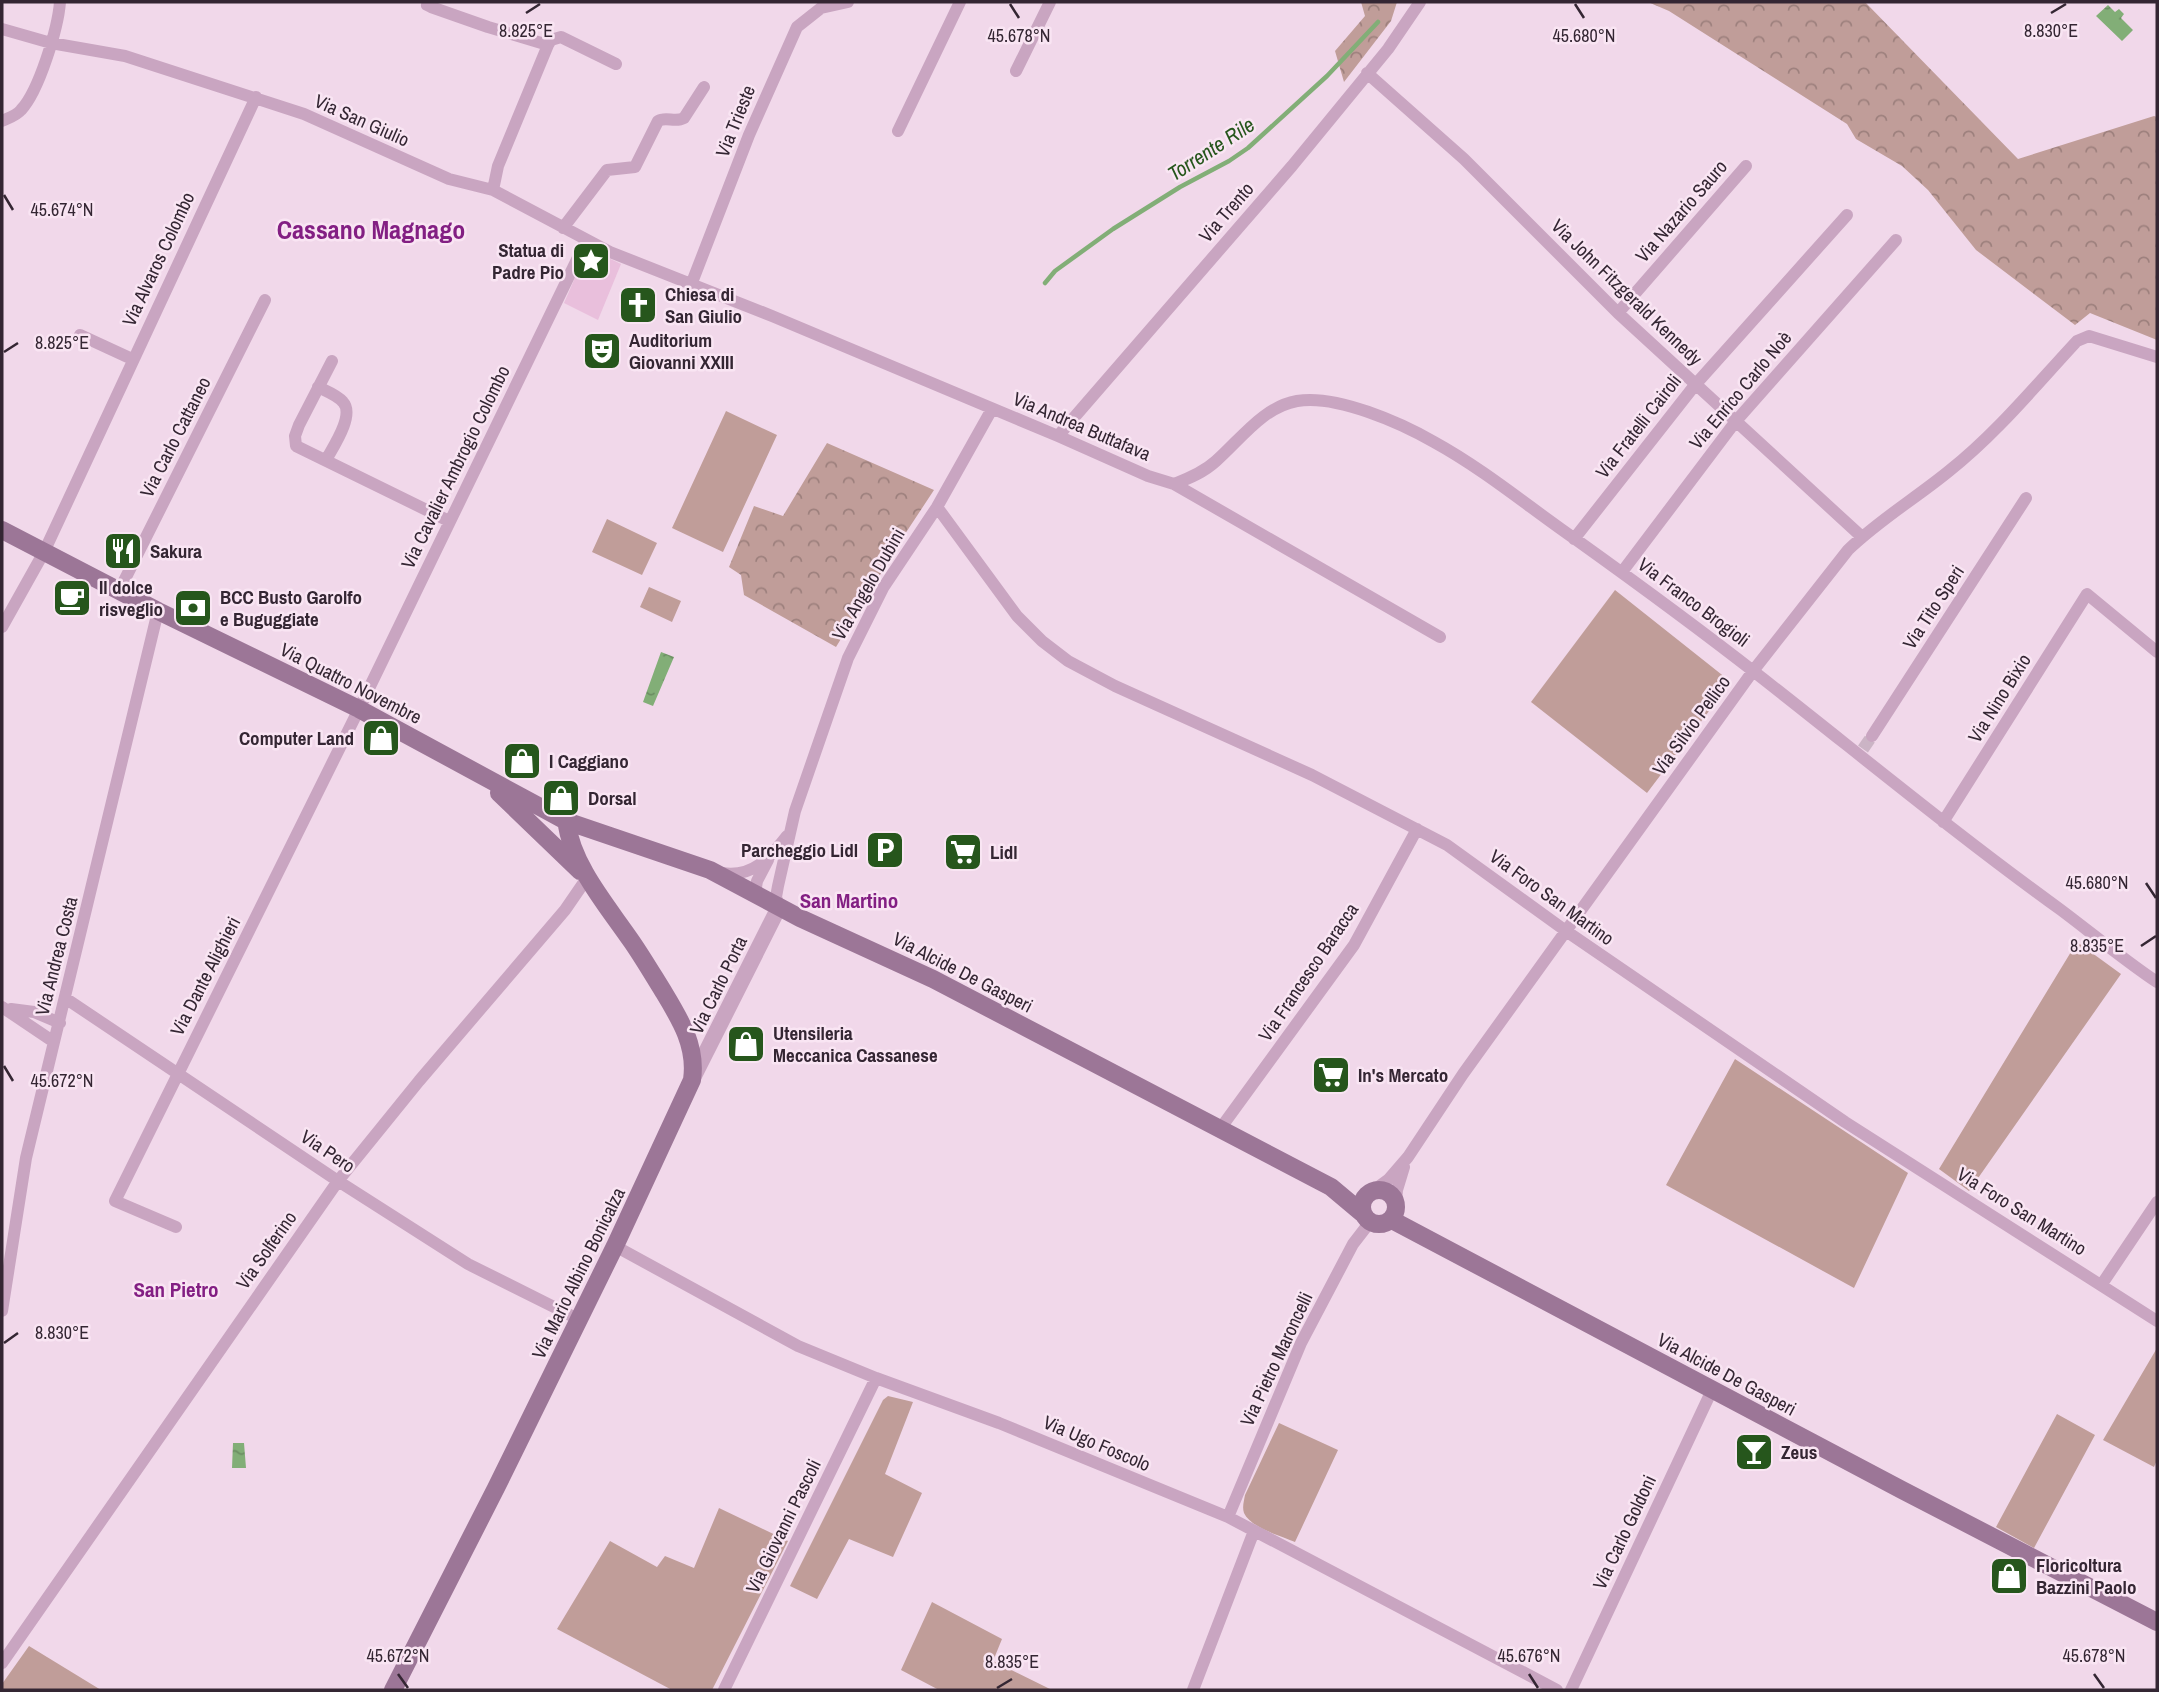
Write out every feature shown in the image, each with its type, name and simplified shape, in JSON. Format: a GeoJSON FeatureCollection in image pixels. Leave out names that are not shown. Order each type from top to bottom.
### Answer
{"type":"FeatureCollection","features":[{"type":"Feature","properties":{"kind":"main road","name":"Via Quattro Novembre"},"geometry":{"type":"LineString","coordinates":[[2,530],[158,611],[359,709],[566,821]]}},
{"type":"Feature","properties":{"kind":"main road","name":"Via Mario Albino Bonicalza"},"geometry":{"type":"LineString","coordinates":[[465,765],[509,801],[587,878]]}},
{"type":"Feature","properties":{"kind":"main road","name":"Via Mario Albino Bonicalza"},"geometry":{"type":"LineString","coordinates":[[393,1690],[615,1246],[692,1080],[695,1062],[683,1026],[632,942],[587,878],[568,838],[566,821]]}},
{"type":"Feature","properties":{"kind":"main road","name":"Via Alcide De Gasperi"},"geometry":{"type":"LineString","coordinates":[[566,821],[710,870],[779,907],[933,979],[1331,1187],[1347,1192],[1372,1192]]}},
{"type":"Feature","properties":{"kind":"main road","name":"Via Alcide De Gasperi"},"geometry":{"type":"LineString","coordinates":[[1331,1187],[1366,1218]]}},
{"type":"Feature","properties":{"kind":"main road"},"geometry":{"type":"LineString","coordinates":[[1385,1191],[1394,1211],[1381,1225],[1366,1218],[1363,1202],[1372,1192],[1385,1191]]}},
{"type":"Feature","properties":{"kind":"main road","name":"Via Alcide De Gasperi"},"geometry":{"type":"LineString","coordinates":[[1394,1211],[1712,1390],[2157,1622]]}},
{"type":"Feature","properties":{"kind":"street"},"geometry":{"type":"LineString","coordinates":[[2,121],[20,111],[27,102],[51,43],[60,2]]}},
{"type":"Feature","properties":{"kind":"street"},"geometry":{"type":"LineString","coordinates":[[428,2],[427,5],[454,15],[548,45]]}},
{"type":"Feature","properties":{"kind":"street","name":"Via Trieste"},"geometry":{"type":"LineString","coordinates":[[691,285],[749,135],[797,27],[821,8],[848,2]]}},
{"type":"Feature","properties":{"kind":"street"},"geometry":{"type":"LineString","coordinates":[[898,131],[960,2]]}},
{"type":"Feature","properties":{"kind":"street"},"geometry":{"type":"LineString","coordinates":[[1016,71],[1050,2]]}},
{"type":"Feature","properties":{"kind":"street","name":"Via Trento"},"geometry":{"type":"LineString","coordinates":[[1058,436],[1292,166],[1388,48],[1417,3]]}},
{"type":"Feature","properties":{"kind":"street","name":"Via San Giulio"},"geometry":{"type":"LineString","coordinates":[[2,29],[51,43],[125,56],[304,114],[449,179],[493,190],[586,241],[691,285]]}},
{"type":"Feature","properties":{"kind":"street"},"geometry":{"type":"LineString","coordinates":[[493,190],[498,166],[551,40],[561,37],[616,64]]}},
{"type":"Feature","properties":{"kind":"street","name":"Via John Fitzgerald Kennedy"},"geometry":{"type":"LineString","coordinates":[[1367,73],[1464,159],[1618,313],[1861,537]]}},
{"type":"Feature","properties":{"kind":"street"},"geometry":{"type":"LineString","coordinates":[[563,228],[607,170],[635,167],[658,121],[665,118],[679,121],[684,118],[704,87]]}},
{"type":"Feature","properties":{"kind":"street","name":"Via Alvaros Colombo"},"geometry":{"type":"LineString","coordinates":[[2,627],[44,552],[256,97]]}},
{"type":"Feature","properties":{"kind":"street","name":"Via Nazario Sauro"},"geometry":{"type":"LineString","coordinates":[[1618,313],[1746,166]]}},
{"type":"Feature","properties":{"kind":"street","name":"Via Fratelli Cairoli"},"geometry":{"type":"LineString","coordinates":[[1574,539],[1695,385],[1847,215]]}},
{"type":"Feature","properties":{"kind":"street","name":"Via Enrico Carlo Noè"},"geometry":{"type":"LineString","coordinates":[[1622,572],[1735,421],[1896,240]]}},
{"type":"Feature","properties":{"kind":"street","name":"Via Cavalier Ambrogio Colombo"},"geometry":{"type":"LineString","coordinates":[[359,709],[586,241]]}},
{"type":"Feature","properties":{"kind":"street","name":"Via Andrea Buttafava"},"geometry":{"type":"LineString","coordinates":[[691,285],[772,316],[1148,476],[1174,484],[1440,637]]}},
{"type":"Feature","properties":{"kind":"street","name":"Via Carlo Cattaneo"},"geometry":{"type":"LineString","coordinates":[[119,591],[265,300]]}},
{"type":"Feature","properties":{"kind":"street"},"geometry":{"type":"LineString","coordinates":[[80,335],[132,359]]}},
{"type":"Feature","properties":{"kind":"street","name":"Via Silvio Pellico"},"geometry":{"type":"LineString","coordinates":[[1372,1192],[1389,1179],[1408,1157],[1463,1074],[1753,671],[1848,550],[1861,537],[1951,470],[1994,429],[2077,341],[2089,336],[2157,357]]}},
{"type":"Feature","properties":{"kind":"street"},"geometry":{"type":"LineString","coordinates":[[332,362],[295,436],[296,446],[449,521]]}},
{"type":"Feature","properties":{"kind":"street"},"geometry":{"type":"LineString","coordinates":[[318,387],[344,403],[348,410],[347,418],[326,460]]}},
{"type":"Feature","properties":{"kind":"street","name":"Via Franco Brogioli"},"geometry":{"type":"LineString","coordinates":[[1174,484],[1196,475],[1216,461],[1237,439],[1274,409],[1298,401],[1322,401],[1352,407],[1390,420],[1436,443],[1516,495],[1622,572],[1861,752],[1943,822],[2157,982]]}},
{"type":"Feature","properties":{"kind":"street","name":"Via Angelo Dubini"},"geometry":{"type":"LineString","coordinates":[[779,907],[776,897],[795,811],[848,658],[883,588],[937,507],[992,409]]}},
{"type":"Feature","properties":{"kind":"street","name":"Via Tito Speri"},"geometry":{"type":"LineString","coordinates":[[1872,736],[2026,498]]}},
{"type":"Feature","properties":{"kind":"street","name":"Via Foro San Martino"},"geometry":{"type":"LineString","coordinates":[[937,507],[1017,616],[1042,641],[1068,661],[1115,686],[1312,775],[1447,845],[1566,931],[1845,1122],[2102,1283],[2157,1321]]}},
{"type":"Feature","properties":{"kind":"street","name":"Via Nino Bixio"},"geometry":{"type":"LineString","coordinates":[[1943,822],[2087,594],[2157,652]]}},
{"type":"Feature","properties":{"kind":"street","name":"Via Andrea Costa"},"geometry":{"type":"LineString","coordinates":[[2,1311],[26,1158],[158,611]]}},
{"type":"Feature","properties":{"kind":"street","name":"Via Dante Alighieri"},"geometry":{"type":"LineString","coordinates":[[176,1227],[116,1201],[359,709]]}},
{"type":"Feature","properties":{"kind":"street","name":"Via Francesco Baracca"},"geometry":{"type":"LineString","coordinates":[[1220,1129],[1354,945],[1417,829]]}},
{"type":"Feature","properties":{"kind":"street","name":"Via Angelo Dubini"},"geometry":{"type":"LineString","coordinates":[[755,893],[761,872],[791,830]]}},
{"type":"Feature","properties":{"kind":"street","name":"Via Angelo Dubini"},"geometry":{"type":"LineString","coordinates":[[710,870],[743,873],[771,857]]}},
{"type":"Feature","properties":{"kind":"street","name":"Via Solferino"},"geometry":{"type":"LineString","coordinates":[[2,1663],[338,1181],[419,1081],[565,910],[587,878]]}},
{"type":"Feature","properties":{"kind":"street","name":"Via Carlo Porta"},"geometry":{"type":"LineString","coordinates":[[692,1080],[779,907]]}},
{"type":"Feature","properties":{"kind":"street","name":"Via Pero"},"geometry":{"type":"LineString","coordinates":[[65,999],[468,1264],[578,1319]]}},
{"type":"Feature","properties":{"kind":"street"},"geometry":{"type":"LineString","coordinates":[[2,1007],[34,1012],[60,1023]]}},
{"type":"Feature","properties":{"kind":"street"},"geometry":{"type":"LineString","coordinates":[[2,1007],[54,1042]]}},
{"type":"Feature","properties":{"kind":"street","name":"Via Silvio Pellico"},"geometry":{"type":"LineString","coordinates":[[1394,1211],[1398,1184],[1408,1157]]}},
{"type":"Feature","properties":{"kind":"street"},"geometry":{"type":"LineString","coordinates":[[2102,1283],[2157,1202]]}},
{"type":"Feature","properties":{"kind":"street","name":"Via Pietro Maroncelli"},"geometry":{"type":"LineString","coordinates":[[1228,1517],[1301,1343],[1366,1218]]}},
{"type":"Feature","properties":{"kind":"street","name":"Via Ugo Foscolo"},"geometry":{"type":"LineString","coordinates":[[615,1246],[798,1346],[999,1423],[1228,1517],[1557,1690]]}},
{"type":"Feature","properties":{"kind":"street","name":"Via Giovanni Pascoli"},"geometry":{"type":"LineString","coordinates":[[724,1690],[876,1378]]}},
{"type":"Feature","properties":{"kind":"street","name":"Via Carlo Goldoni"},"geometry":{"type":"LineString","coordinates":[[1571,1690],[1712,1390]]}},
{"type":"Feature","properties":{"kind":"street"},"geometry":{"type":"LineString","coordinates":[[1194,1690],[1254,1531]]}},
{"type":"Feature","properties":{"kind":"green space"},"geometry":{"type":"Polygon","coordinates":[[[1361,2],[1397,2],[1391,21],[1344,82],[1335,51],[1365,16],[1361,2]]]}},
{"type":"Feature","properties":{"kind":"green space"},"geometry":{"type":"Polygon","coordinates":[[[1648,2],[1865,2],[2018,159],[2157,117],[2157,340],[2090,313],[2075,325],[1976,250],[1928,190],[1902,166],[1856,139],[1847,124],[1669,11],[1648,2]]]}},
{"type":"Feature","properties":{"kind":"green space"},"geometry":{"type":"Polygon","coordinates":[[[726,411],[777,435],[723,552],[672,528],[726,411]]]}},
{"type":"Feature","properties":{"kind":"green space"},"geometry":{"type":"Polygon","coordinates":[[[827,443],[934,490],[836,647],[744,595],[741,575],[729,567],[754,506],[783,516],[827,443]]]}},
{"type":"Feature","properties":{"kind":"green space"},"geometry":{"type":"Polygon","coordinates":[[[607,519],[657,543],[642,575],[592,552],[607,519]]]}},
{"type":"Feature","properties":{"kind":"green space"},"geometry":{"type":"Polygon","coordinates":[[[649,587],[681,601],[672,622],[640,607],[649,587]]]}},
{"type":"Feature","properties":{"kind":"green space"},"geometry":{"type":"Polygon","coordinates":[[[1615,590],[1731,682],[1647,793],[1531,702],[1615,590]]]}},
{"type":"Feature","properties":{"kind":"green space"},"geometry":{"type":"Polygon","coordinates":[[[2077,942],[2121,974],[1969,1191],[1939,1169],[2077,942]]]}},
{"type":"Feature","properties":{"kind":"green space"},"geometry":{"type":"Polygon","coordinates":[[[1735,1059],[1908,1173],[1854,1288],[1666,1185],[1735,1059]]]}},
{"type":"Feature","properties":{"kind":"green space"},"geometry":{"type":"Polygon","coordinates":[[[2157,1348],[2157,1460],[2154,1467],[2103,1440],[2157,1348]]]}},
{"type":"Feature","properties":{"kind":"green space"},"geometry":{"type":"Polygon","coordinates":[[[888,1396],[913,1402],[885,1474],[922,1493],[893,1557],[849,1539],[817,1599],[790,1586],[883,1400],[888,1396]]]}},
{"type":"Feature","properties":{"kind":"green space"},"geometry":{"type":"Polygon","coordinates":[[[2057,1414],[2095,1435],[2034,1548],[1996,1527],[2057,1414]]]}},
{"type":"Feature","properties":{"kind":"green space"},"geometry":{"type":"Polygon","coordinates":[[[1279,1423],[1338,1450],[1295,1542],[1253,1523],[1243,1511],[1245,1495],[1279,1423]]]}},
{"type":"Feature","properties":{"kind":"green space"},"geometry":{"type":"Polygon","coordinates":[[[719,1508],[788,1541],[712,1690],[672,1690],[557,1629],[610,1541],[657,1567],[665,1556],[694,1568],[719,1508]]]}},
{"type":"Feature","properties":{"kind":"green space"},"geometry":{"type":"Polygon","coordinates":[[[932,1602],[1002,1639],[993,1661],[1052,1690],[939,1690],[901,1670],[932,1602]]]}},
{"type":"Feature","properties":{"kind":"green space"},"geometry":{"type":"Polygon","coordinates":[[[29,1646],[101,1690],[2,1690],[2,1684],[29,1646]]]}},
{"type":"Feature","properties":{"kind":"shaded area"},"geometry":{"type":"Polygon","coordinates":[[[588,248],[621,264],[598,320],[564,303],[588,248]]]}},
{"type":"Feature","properties":{"kind":"water"},"geometry":{"type":"Polygon","coordinates":[[[2108,5],[2115,12],[2119,9],[2124,14],[2121,18],[2133,30],[2122,41],[2096,16],[2108,5]]]}},
{"type":"Feature","properties":{"kind":"water"},"geometry":{"type":"Polygon","coordinates":[[[661,652],[674,657],[653,706],[643,702],[661,652]]]}},
{"type":"Feature","properties":{"kind":"water"},"geometry":{"type":"Polygon","coordinates":[[[233,1443],[244,1443],[246,1468],[232,1468],[233,1443]]]}},
{"type":"Feature","properties":{"kind":"waterway","name":"Torrente Rile"},"geometry":{"type":"LineString","coordinates":[[1045,283],[1055,271],[1113,229],[1248,148],[1327,76],[1378,22]]}},
{"type":"Feature","properties":{"kind":"tunnel"},"geometry":{"type":"LineString","coordinates":[[1863,749],[1872,736]]}},
{"type":"Feature","properties":{"kind":"place","name":"Statua di Padre Pio"},"geometry":{"type":"Point","coordinates":[591,261]}},
{"type":"Feature","properties":{"kind":"place","name":"Chiesa di San Giulio"},"geometry":{"type":"Point","coordinates":[638,305]}},
{"type":"Feature","properties":{"kind":"place","name":"Auditorium Giovanni XXIII"},"geometry":{"type":"Point","coordinates":[602,351]}},
{"type":"Feature","properties":{"kind":"place","name":"Sakura"},"geometry":{"type":"Point","coordinates":[123,551]}},
{"type":"Feature","properties":{"kind":"place","name":"Il dolce risveglio"},"geometry":{"type":"Point","coordinates":[72,598]}},
{"type":"Feature","properties":{"kind":"place","name":"BCC Busto Garolfo e Buguggiate"},"geometry":{"type":"Point","coordinates":[193,608]}},
{"type":"Feature","properties":{"kind":"place","name":"Computer Land"},"geometry":{"type":"Point","coordinates":[381,738]}},
{"type":"Feature","properties":{"kind":"place","name":"I Caggiano"},"geometry":{"type":"Point","coordinates":[522,761]}},
{"type":"Feature","properties":{"kind":"place","name":"Dorsal"},"geometry":{"type":"Point","coordinates":[561,798]}},
{"type":"Feature","properties":{"kind":"place","name":"Parcheggio Lidl"},"geometry":{"type":"Point","coordinates":[885,850]}},
{"type":"Feature","properties":{"kind":"place","name":"Lidl"},"geometry":{"type":"Point","coordinates":[963,852]}},
{"type":"Feature","properties":{"kind":"place","name":"Utensileria Meccanica Cassanese"},"geometry":{"type":"Point","coordinates":[746,1044]}},
{"type":"Feature","properties":{"kind":"place","name":"In's Mercato"},"geometry":{"type":"Point","coordinates":[1331,1075]}},
{"type":"Feature","properties":{"kind":"place","name":"Zeus"},"geometry":{"type":"Point","coordinates":[1754,1452]}},
{"type":"Feature","properties":{"kind":"place","name":"Floricoltura Bazzini Paolo"},"geometry":{"type":"Point","coordinates":[2009,1576]}},
{"type":"Feature","properties":{"kind":"district","name":"Cassano Magnago"},"geometry":{"type":"Point","coordinates":[371,229]}},
{"type":"Feature","properties":{"kind":"district","name":"San Martino"},"geometry":{"type":"Point","coordinates":[849,900]}},
{"type":"Feature","properties":{"kind":"district","name":"San Pietro"},"geometry":{"type":"Point","coordinates":[176,1289]}}]}
